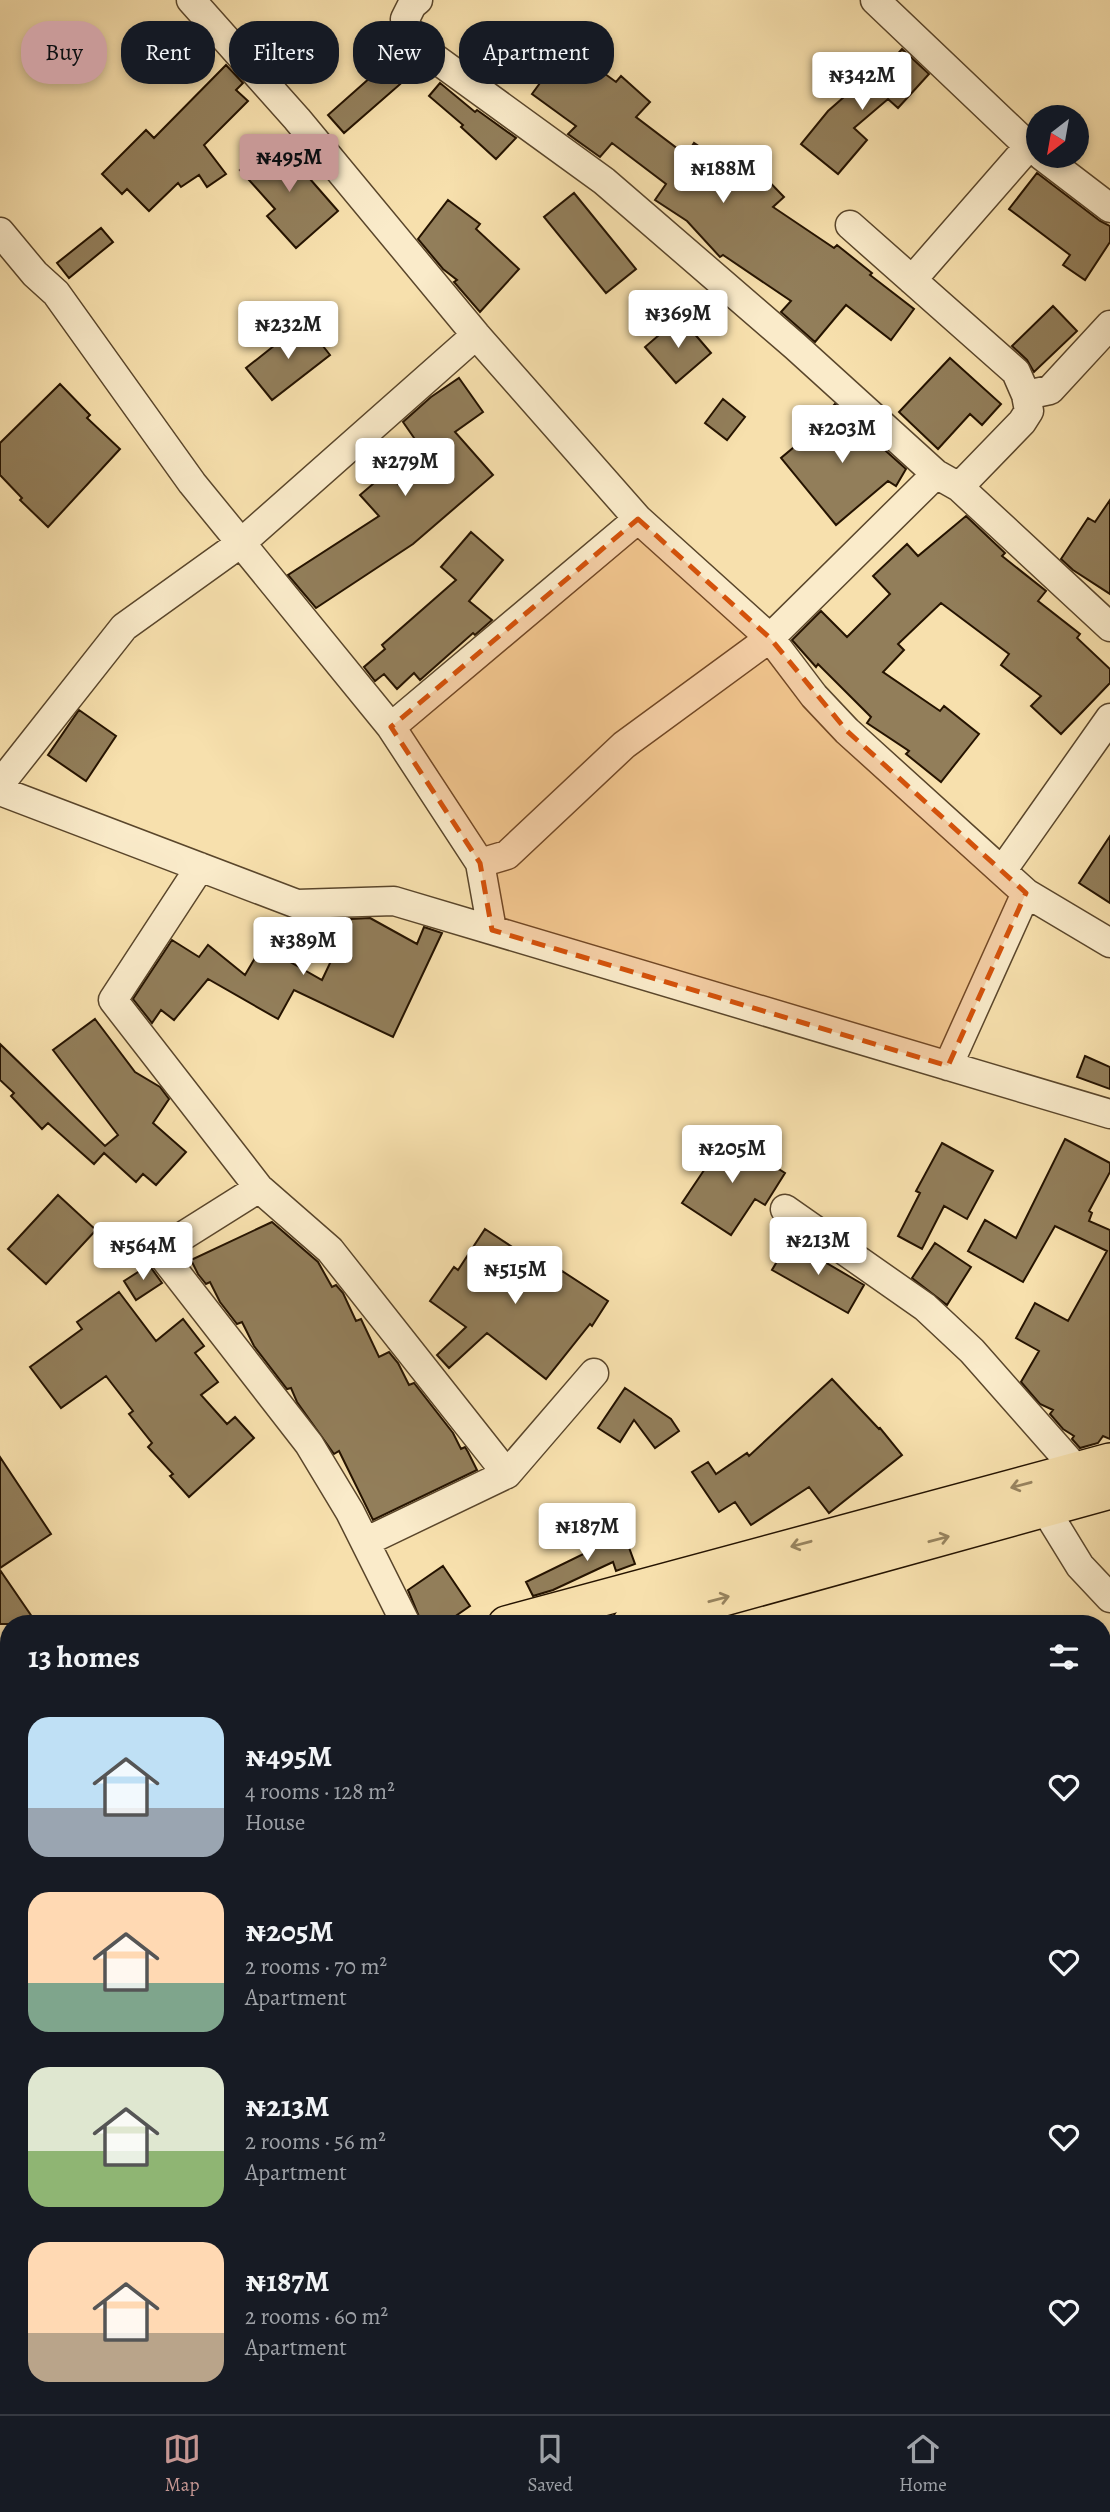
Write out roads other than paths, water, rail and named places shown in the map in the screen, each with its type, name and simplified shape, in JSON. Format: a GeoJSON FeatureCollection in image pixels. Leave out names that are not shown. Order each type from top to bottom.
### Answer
{"type":"FeatureCollection","features":[{"type":"Feature","properties":{"kind":"main road"},"geometry":{"type":"LineString","coordinates":[[539,1615],[1110,1461]]}},
{"type":"Feature","properties":{"kind":"main road"},"geometry":{"type":"LineString","coordinates":[[671,1615],[1110,1491]]}},
{"type":"Feature","properties":{"kind":"street"},"geometry":{"type":"LineString","coordinates":[[191,0],[297,119],[476,335],[638,519],[770,638],[814,696],[847,731],[1026,893],[1110,943]]}},
{"type":"Feature","properties":{"kind":"street"},"geometry":{"type":"LineString","coordinates":[[875,0],[1026,142]]}},
{"type":"Feature","properties":{"kind":"street"},"geometry":{"type":"LineString","coordinates":[[415,2],[405,19],[409,34],[436,59],[604,181],[795,346],[1110,627]]}},
{"type":"Feature","properties":{"kind":"street"},"geometry":{"type":"LineString","coordinates":[[912,280],[1026,161]]}},
{"type":"Feature","properties":{"kind":"street"},"geometry":{"type":"LineString","coordinates":[[1058,168],[1110,208]]}},
{"type":"Feature","properties":{"kind":"street"},"geometry":{"type":"LineString","coordinates":[[481,863],[507,855],[624,745],[770,638],[947,480],[1022,422],[1029,411],[1016,372],[850,225]]}},
{"type":"Feature","properties":{"kind":"street"},"geometry":{"type":"LineString","coordinates":[[0,232],[35,274],[56,293],[192,483],[391,727],[481,863],[492,930]]}},
{"type":"Feature","properties":{"kind":"street"},"geometry":{"type":"LineString","coordinates":[[1026,396],[1050,390],[1110,325]]}},
{"type":"Feature","properties":{"kind":"street"},"geometry":{"type":"LineString","coordinates":[[0,784],[124,627],[241,543],[476,335]]}},
{"type":"Feature","properties":{"kind":"street"},"geometry":{"type":"LineString","coordinates":[[391,727],[638,519]]}},
{"type":"Feature","properties":{"kind":"street"},"geometry":{"type":"LineString","coordinates":[[1002,871],[1110,718]]}},
{"type":"Feature","properties":{"kind":"street"},"geometry":{"type":"LineString","coordinates":[[0,792],[297,904],[394,901],[1110,1114]]}},
{"type":"Feature","properties":{"kind":"street"},"geometry":{"type":"LineString","coordinates":[[200,867],[113,1000],[258,1188],[330,1250],[508,1474]]}},
{"type":"Feature","properties":{"kind":"street"},"geometry":{"type":"LineString","coordinates":[[948,1066],[1026,893]]}},
{"type":"Feature","properties":{"kind":"street"},"geometry":{"type":"LineString","coordinates":[[258,1188],[159,1251],[309,1444],[350,1512],[402,1615]]}},
{"type":"Feature","properties":{"kind":"street"},"geometry":{"type":"LineString","coordinates":[[785,1209],[925,1307],[972,1351],[1077,1470]]}},
{"type":"Feature","properties":{"kind":"street"},"geometry":{"type":"LineString","coordinates":[[365,1542],[508,1474],[594,1373]]}},
{"type":"Feature","properties":{"kind":"street"},"geometry":{"type":"LineString","coordinates":[[1045,1509],[1080,1566],[1110,1598]]}}]}
